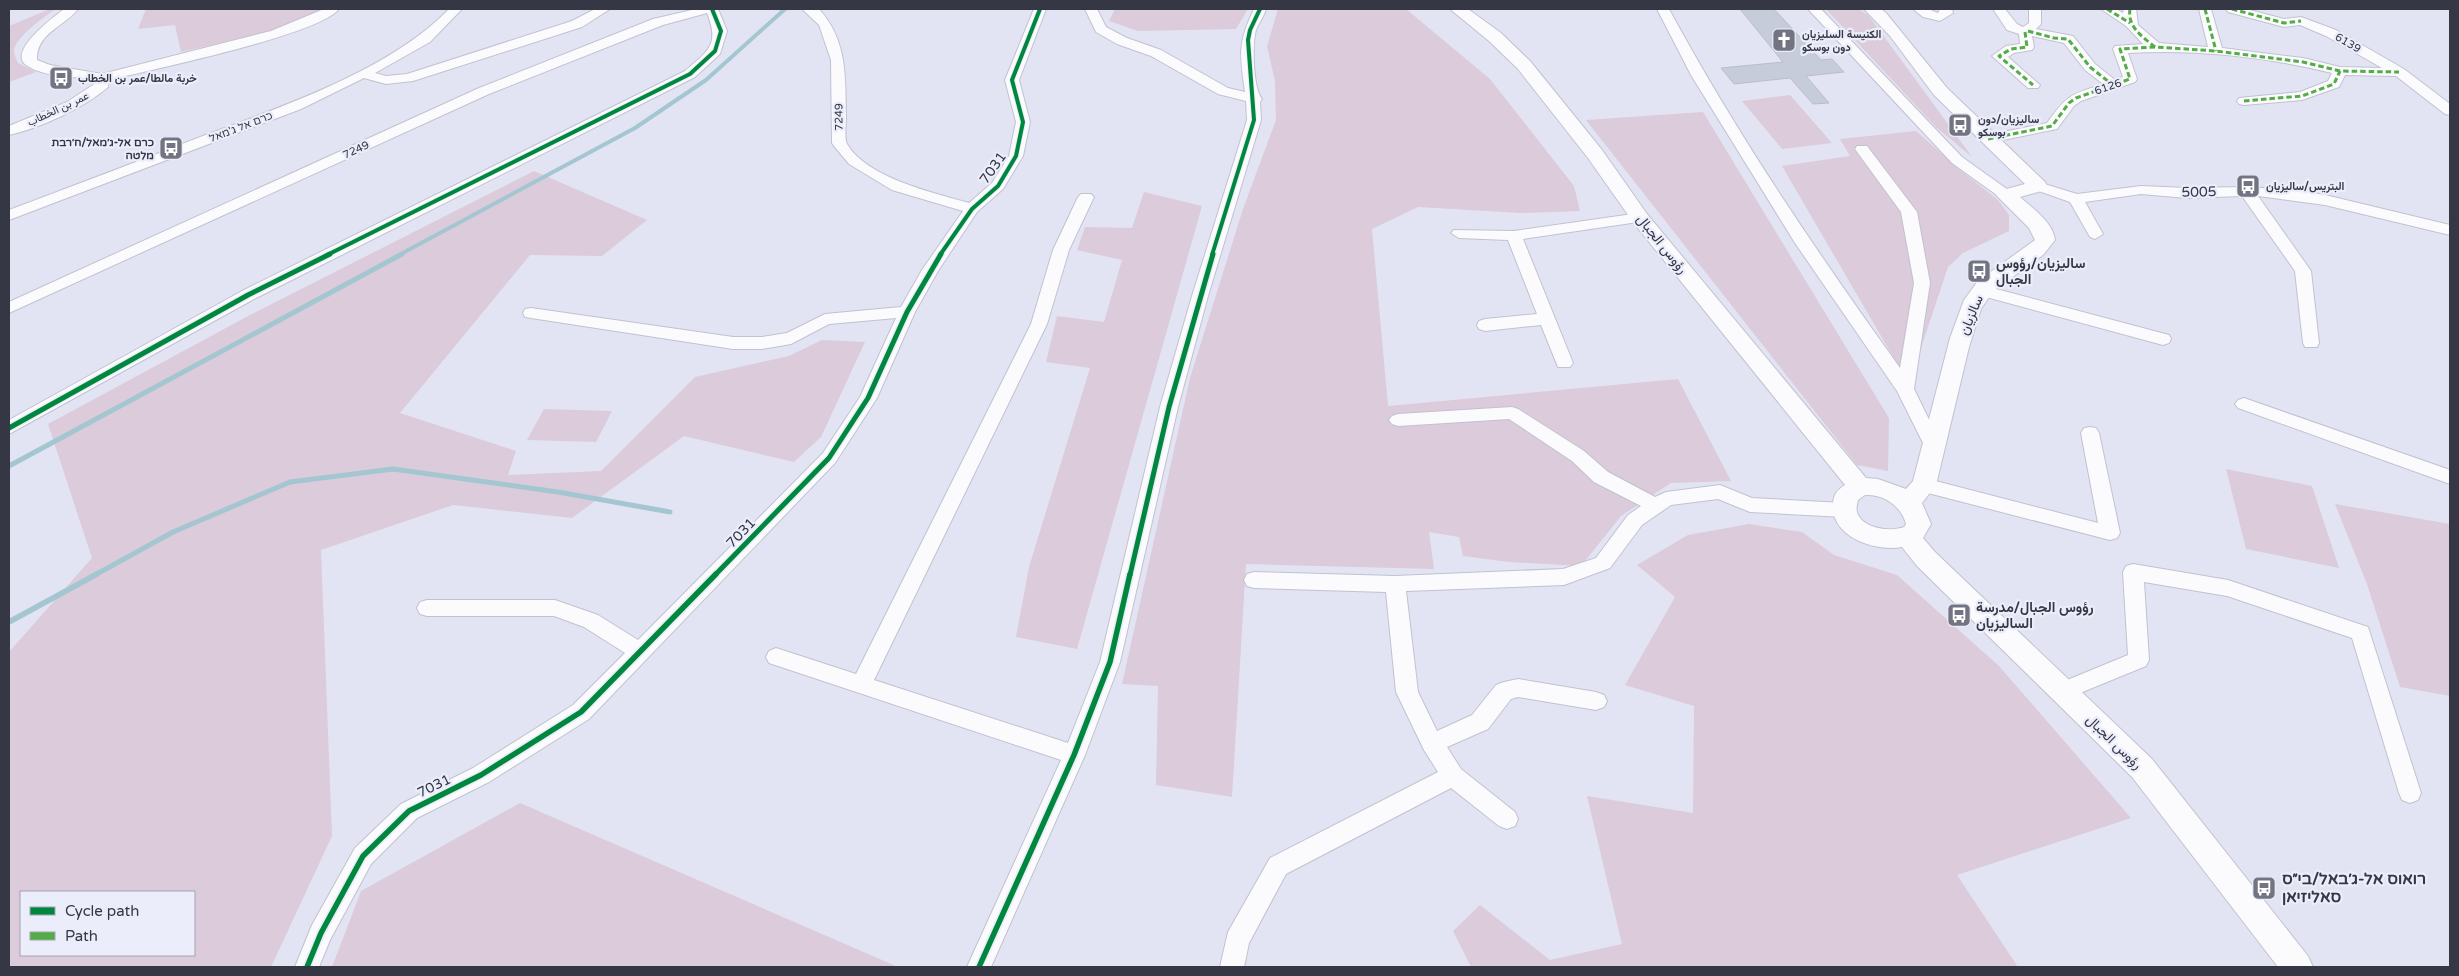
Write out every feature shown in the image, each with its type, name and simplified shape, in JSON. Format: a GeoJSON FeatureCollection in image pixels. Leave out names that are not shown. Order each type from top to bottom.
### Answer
{"type":"FeatureCollection","features":[{"type":"Feature","properties":{"kind":"street","name":"عمر بن الخطاب"},"geometry":{"type":"LineString","coordinates":[[9,131],[97,91],[103,84],[102,78],[50,70],[30,62],[30,50],[40,34],[72,9]]}},
{"type":"Feature","properties":{"kind":"street"},"geometry":{"type":"LineString","coordinates":[[102,78],[276,34],[317,18],[333,9]]}},
{"type":"Feature","properties":{"kind":"street","name":"כרם אל ג'מאל"},"geometry":{"type":"LineString","coordinates":[[9,215],[296,106],[363,74],[425,39],[456,9]]}},
{"type":"Feature","properties":{"kind":"street"},"geometry":{"type":"LineString","coordinates":[[363,74],[386,80],[408,78],[577,24],[604,9]]}},
{"type":"Feature","properties":{"kind":"street"},"geometry":{"type":"LineString","coordinates":[[9,428],[248,295],[690,74],[715,50],[721,31],[711,9]]}},
{"type":"Feature","properties":{"kind":"street","name":"7249"},"geometry":{"type":"LineString","coordinates":[[9,308],[484,91],[658,22],[711,9]]}},
{"type":"Feature","properties":{"kind":"street","name":"7249"},"geometry":{"type":"LineString","coordinates":[[808,9],[814,12],[825,24],[838,60],[839,143],[854,161],[897,187],[972,209]]}},
{"type":"Feature","properties":{"kind":"street","name":"7031"},"geometry":{"type":"LineString","coordinates":[[306,967],[321,933],[363,856],[409,811],[481,775],[581,712],[829,458],[868,398],[907,312],[930,270],[972,209],[998,186],[1016,156],[1022,122],[1012,80],[1040,9]]}},
{"type":"Feature","properties":{"kind":"street"},"geometry":{"type":"LineString","coordinates":[[1091,9],[1101,29],[1122,41],[1156,53],[1223,91],[1255,99]]}},
{"type":"Feature","properties":{"kind":"street"},"geometry":{"type":"LineString","coordinates":[[979,967],[1074,755],[1110,662],[1169,407],[1200,296],[1254,120],[1255,99],[1247,52],[1250,31],[1260,9]]}},
{"type":"Feature","properties":{"kind":"street","name":"رؤوس الجبال"},"geometry":{"type":"LineString","coordinates":[[1458,9],[1495,37],[1524,65],[1595,154],[1640,218],[1860,487]]}},
{"type":"Feature","properties":{"kind":"street"},"geometry":{"type":"LineString","coordinates":[[1664,9],[1698,75],[1803,243],[1905,389],[1932,444]]}},
{"type":"Feature","properties":{"kind":"street"},"geometry":{"type":"LineString","coordinates":[[1814,9],[1957,160],[2006,195],[2038,186]]}},
{"type":"Feature","properties":{"kind":"street"},"geometry":{"type":"LineString","coordinates":[[1872,9],[1882,15],[1927,76],[1988,139],[2038,186]]}},
{"type":"Feature","properties":{"kind":"street"},"geometry":{"type":"LineString","coordinates":[[1919,9],[1940,17],[1947,13],[1946,9]]}},
{"type":"Feature","properties":{"kind":"street"},"geometry":{"type":"LineString","coordinates":[[1999,9],[2012,27],[2054,38],[2068,39],[2090,66],[2114,86]]}},
{"type":"Feature","properties":{"kind":"street"},"geometry":{"type":"LineString","coordinates":[[2033,85],[1999,56],[2011,49],[2027,47],[2027,31],[2035,24],[2035,9]]}},
{"type":"Feature","properties":{"kind":"street"},"geometry":{"type":"LineString","coordinates":[[2107,9],[2130,23],[2155,47]]}},
{"type":"Feature","properties":{"kind":"street"},"geometry":{"type":"LineString","coordinates":[[2130,9],[2128,14],[2130,23]]}},
{"type":"Feature","properties":{"kind":"street"},"geometry":{"type":"LineString","coordinates":[[2205,9],[2216,51]]}},
{"type":"Feature","properties":{"kind":"street","name":"6139"},"geometry":{"type":"LineString","coordinates":[[2232,9],[2284,23],[2300,20],[2331,33],[2399,72],[2450,111]]}},
{"type":"Feature","properties":{"kind":"street"},"geometry":{"type":"LineString","coordinates":[[2287,9],[2300,20]]}},
{"type":"Feature","properties":{"kind":"street","name":"6126"},"geometry":{"type":"LineString","coordinates":[[1988,139],[2052,126],[2069,103],[2076,98],[2130,79],[2120,49],[2155,47],[2216,51],[2304,62],[2340,71],[2399,72]]}},
{"type":"Feature","properties":{"kind":"street"},"geometry":{"type":"LineString","coordinates":[[2244,101],[2302,96],[2334,84],[2340,71]]}},
{"type":"Feature","properties":{"kind":"street"},"geometry":{"type":"LineString","coordinates":[[1862,149],[1908,212],[1922,283],[1905,389]]}},
{"type":"Feature","properties":{"kind":"street","name":"5005"},"geometry":{"type":"LineString","coordinates":[[2038,186],[2076,199],[2141,190],[2187,193],[2246,191],[2325,200],[2450,230]]}},
{"type":"Feature","properties":{"kind":"street"},"geometry":{"type":"LineString","coordinates":[[2246,191],[2303,271],[2311,343]]}},
{"type":"Feature","properties":{"kind":"street","name":"سالزيان"},"geometry":{"type":"LineString","coordinates":[[1916,494],[1932,444],[1965,321],[1981,290],[2013,264],[2046,242],[2045,235],[2040,226],[2006,195]]}},
{"type":"Feature","properties":{"kind":"street"},"geometry":{"type":"LineString","coordinates":[[861,685],[1039,324],[1061,250],[1086,197]]}},
{"type":"Feature","properties":{"kind":"street"},"geometry":{"type":"LineString","coordinates":[[2076,199],[2095,234]]}},
{"type":"Feature","properties":{"kind":"street"},"geometry":{"type":"LineString","coordinates":[[1459,233],[1514,236],[1640,218]]}},
{"type":"Feature","properties":{"kind":"street"},"geometry":{"type":"LineString","coordinates":[[1514,236],[1564,363]]}},
{"type":"Feature","properties":{"kind":"street"},"geometry":{"type":"LineString","coordinates":[[1981,290],[2163,339]]}},
{"type":"Feature","properties":{"kind":"street"},"geometry":{"type":"LineString","coordinates":[[531,313],[734,343],[762,343],[791,338],[825,319],[907,312]]}},
{"type":"Feature","properties":{"kind":"street"},"geometry":{"type":"LineString","coordinates":[[1485,325],[1546,319]]}},
{"type":"Feature","properties":{"kind":"street"},"geometry":{"type":"LineString","coordinates":[[2244,404],[2450,477]]}},
{"type":"Feature","properties":{"kind":"street"},"geometry":{"type":"LineString","coordinates":[[1398,420],[1512,412],[1578,456],[1601,477],[1656,506]]}},
{"type":"Feature","properties":{"kind":"street"},"geometry":{"type":"LineString","coordinates":[[1916,494],[1918,522],[1915,531],[1908,537],[1897,540],[1870,536],[1858,529],[1849,520],[1844,510],[1846,496],[1860,487],[1872,486],[1916,494],[2110,533],[2090,433]]}},
{"type":"Feature","properties":{"kind":"street"},"geometry":{"type":"LineString","coordinates":[[1254,580],[1395,584],[1564,577],[1603,563],[1635,520],[1666,500],[1720,492],[1750,504],[1844,510]]}},
{"type":"Feature","properties":{"kind":"street","name":"رؤوس الجبال"},"geometry":{"type":"LineString","coordinates":[[1908,537],[1926,559],[2142,768],[2297,967]]}},
{"type":"Feature","properties":{"kind":"street"},"geometry":{"type":"LineString","coordinates":[[2063,691],[2139,660],[2133,572],[2228,588],[2361,633],[2410,793]]}},
{"type":"Feature","properties":{"kind":"street"},"geometry":{"type":"LineString","coordinates":[[1395,584],[1406,692],[1432,743],[1453,776],[1507,819]]}},
{"type":"Feature","properties":{"kind":"street"},"geometry":{"type":"LineString","coordinates":[[427,608],[555,608],[591,621],[641,652]]}},
{"type":"Feature","properties":{"kind":"street"},"geometry":{"type":"LineString","coordinates":[[776,657],[1074,755]]}},
{"type":"Feature","properties":{"kind":"street"},"geometry":{"type":"LineString","coordinates":[[1432,743],[1480,722],[1504,691],[1518,688],[1596,701]]}},
{"type":"Feature","properties":{"kind":"street"},"geometry":{"type":"LineString","coordinates":[[1232,967],[1237,940],[1278,866],[1453,776]]}},
{"type":"Feature","properties":{"kind":"shaded area"},"geometry":{"type":"Polygon","coordinates":[[[50,9],[56,9],[24,34],[15,46],[14,51],[18,63],[36,72],[9,82],[9,26],[50,9]]]}},
{"type":"Feature","properties":{"kind":"shaded area"},"geometry":{"type":"Polygon","coordinates":[[[146,9],[324,9],[272,31],[181,52],[175,25],[138,29],[146,9]]]}},
{"type":"Feature","properties":{"kind":"shaded area"},"geometry":{"type":"Polygon","coordinates":[[[1115,9],[1248,9],[1236,29],[1138,31],[1109,21],[1115,9]]]}},
{"type":"Feature","properties":{"kind":"shaded area"},"geometry":{"type":"Polygon","coordinates":[[[1278,9],[1406,9],[1490,79],[1574,186],[1580,211],[1521,213],[1418,207],[1372,229],[1388,406],[1678,379],[1731,481],[1671,483],[1621,516],[1581,566],[1509,562],[1463,556],[1459,537],[1429,532],[1434,569],[1246,564],[1232,797],[1156,785],[1158,686],[1122,684],[1190,378],[1243,209],[1276,120],[1275,81],[1267,46],[1278,9]]]}},
{"type":"Feature","properties":{"kind":"shaded area"},"geometry":{"type":"Polygon","coordinates":[[[1826,9],[1858,9],[1869,16],[1972,157],[1936,127],[1826,9]]]}},
{"type":"Feature","properties":{"kind":"shaded area"},"geometry":{"type":"Polygon","coordinates":[[[1790,95],[1832,143],[1782,149],[1742,101],[1790,95]]]}},
{"type":"Feature","properties":{"kind":"shaded area"},"geometry":{"type":"Polygon","coordinates":[[[1703,112],[1889,418],[1888,471],[1857,465],[1586,120],[1703,112]]]}},
{"type":"Feature","properties":{"kind":"shaded area"},"geometry":{"type":"Polygon","coordinates":[[[1916,131],[1998,200],[2009,215],[2009,231],[1963,253],[1948,267],[1909,384],[1782,166],[1850,156],[1840,139],[1916,131]]]}},
{"type":"Feature","properties":{"kind":"shaded area"},"geometry":{"type":"Polygon","coordinates":[[[534,171],[647,220],[602,256],[530,255],[400,413],[516,451],[508,475],[601,471],[695,377],[789,356],[822,340],[865,342],[821,437],[794,462],[684,436],[572,518],[453,505],[321,550],[332,836],[271,967],[9,967],[9,652],[92,558],[48,424],[250,315],[534,171]]]}},
{"type":"Feature","properties":{"kind":"shaded area"},"geometry":{"type":"Polygon","coordinates":[[[1144,192],[1202,206],[1077,649],[1016,637],[1029,567],[1090,368],[1046,362],[1057,316],[1104,322],[1122,260],[1077,250],[1085,227],[1132,228],[1144,192]]]}},
{"type":"Feature","properties":{"kind":"shaded area"},"geometry":{"type":"Polygon","coordinates":[[[544,409],[612,411],[596,442],[527,440],[544,409]]]}},
{"type":"Feature","properties":{"kind":"shaded area"},"geometry":{"type":"Polygon","coordinates":[[[2226,469],[2312,486],[2339,568],[2246,549],[2226,469]]]}},
{"type":"Feature","properties":{"kind":"shaded area"},"geometry":{"type":"Polygon","coordinates":[[[2335,504],[2450,524],[2450,696],[2400,687],[2367,584],[2335,504]]]}},
{"type":"Feature","properties":{"kind":"shaded area"},"geometry":{"type":"Polygon","coordinates":[[[1749,524],[1802,532],[1834,555],[1897,575],[1999,666],[2131,818],[1957,875],[2018,967],[1471,967],[1453,931],[1480,905],[1550,960],[1622,944],[1587,796],[1693,813],[1694,706],[1625,685],[1675,597],[1637,565],[1688,535],[1749,524]]]}},
{"type":"Feature","properties":{"kind":"shaded area"},"geometry":{"type":"Polygon","coordinates":[[[520,803],[898,967],[332,967],[361,891],[520,803]]]}},
{"type":"Feature","properties":{"kind":"building","name":"الكنيسة السليزيان دون بوسكو"},"geometry":{"type":"Polygon","coordinates":[[[1740,9],[1774,9],[1821,60],[1832,59],[1844,72],[1806,76],[1829,103],[1813,104],[1790,78],[1734,84],[1721,68],[1783,62],[1740,9]]]}},
{"type":"Feature","properties":{"kind":"waterway"},"geometry":{"type":"LineString","coordinates":[[399,255],[635,128],[706,80],[785,9]]}},
{"type":"Feature","properties":{"kind":"waterway"},"geometry":{"type":"LineString","coordinates":[[9,466],[402,254]]}},
{"type":"Feature","properties":{"kind":"waterway"},"geometry":{"type":"LineString","coordinates":[[95,575],[173,532],[290,482],[393,469],[558,492],[670,512]]}},
{"type":"Feature","properties":{"kind":"waterway"},"geometry":{"type":"LineString","coordinates":[[9,622],[97,574]]}},
{"type":"Feature","properties":{"kind":"marked path"},"geometry":{"type":"LineString","coordinates":[[2107,9],[2130,23]]}},
{"type":"Feature","properties":{"kind":"marked path"},"geometry":{"type":"LineString","coordinates":[[2130,9],[2129,15],[2132,25],[2155,47]]}},
{"type":"Feature","properties":{"kind":"marked path"},"geometry":{"type":"LineString","coordinates":[[2205,9],[2216,51]]}},
{"type":"Feature","properties":{"kind":"marked path"},"geometry":{"type":"LineString","coordinates":[[2232,9],[2284,23],[2301,21]]}},
{"type":"Feature","properties":{"kind":"marked path"},"geometry":{"type":"LineString","coordinates":[[2028,31],[2054,38],[2068,39],[2090,67],[2114,86]]}},
{"type":"Feature","properties":{"kind":"marked path"},"geometry":{"type":"LineString","coordinates":[[2025,32],[2027,47],[2011,49],[1999,56],[2033,85]]}},
{"type":"Feature","properties":{"kind":"marked path"},"geometry":{"type":"LineString","coordinates":[[1988,139],[2052,126],[2069,103],[2076,98],[2130,79],[2120,49],[2155,47],[2216,51],[2303,62],[2340,71],[2399,72]]}},
{"type":"Feature","properties":{"kind":"marked path"},"geometry":{"type":"LineString","coordinates":[[2244,101],[2302,96],[2334,84],[2340,71]]}},
{"type":"Feature","properties":{"kind":"cycle path"},"geometry":{"type":"LineString","coordinates":[[9,428],[248,295],[690,74],[715,51],[721,31],[712,9]]}},
{"type":"Feature","properties":{"kind":"cycle path"},"geometry":{"type":"LineString","coordinates":[[307,967],[321,933],[363,856],[409,811],[481,775],[581,712],[829,458],[868,398],[907,312],[930,270],[972,209],[998,186],[1016,156],[1023,122],[1012,80],[1040,9]]}},
{"type":"Feature","properties":{"kind":"cycle path"},"geometry":{"type":"LineString","coordinates":[[979,967],[1074,755],[1110,662],[1169,407],[1200,296],[1254,120],[1247,51],[1250,30],[1260,9]]}},
{"type":"Feature","properties":{"kind":"place","name":"الكنيسة السليزيان دون بوسكو"},"geometry":{"type":"Point","coordinates":[1784,40]}},
{"type":"Feature","properties":{"kind":"place","name":"خربة مالطا/عمر بن الخطاب"},"geometry":{"type":"Point","coordinates":[61,78]}},
{"type":"Feature","properties":{"kind":"place","name":"ساليزيان/دون بوسكو"},"geometry":{"type":"Point","coordinates":[1960,125]}},
{"type":"Feature","properties":{"kind":"place","name":"כרם אל-ג׳מאל/ח׳רבת מלטה"},"geometry":{"type":"Point","coordinates":[171,148]}},
{"type":"Feature","properties":{"kind":"place","name":"البتريس/ساليزيان"},"geometry":{"type":"Point","coordinates":[2248,186]}},
{"type":"Feature","properties":{"kind":"place","name":"ساليزيان/رؤوس الجبال"},"geometry":{"type":"Point","coordinates":[1979,271]}},
{"type":"Feature","properties":{"kind":"place","name":"رؤوس الجبال/مدرسة الساليزيان"},"geometry":{"type":"Point","coordinates":[1959,615]}},
{"type":"Feature","properties":{"kind":"place","name":"רואוס אל-ג׳באל/בי״ס סאליזיאן"},"geometry":{"type":"Point","coordinates":[2264,888]}}]}
